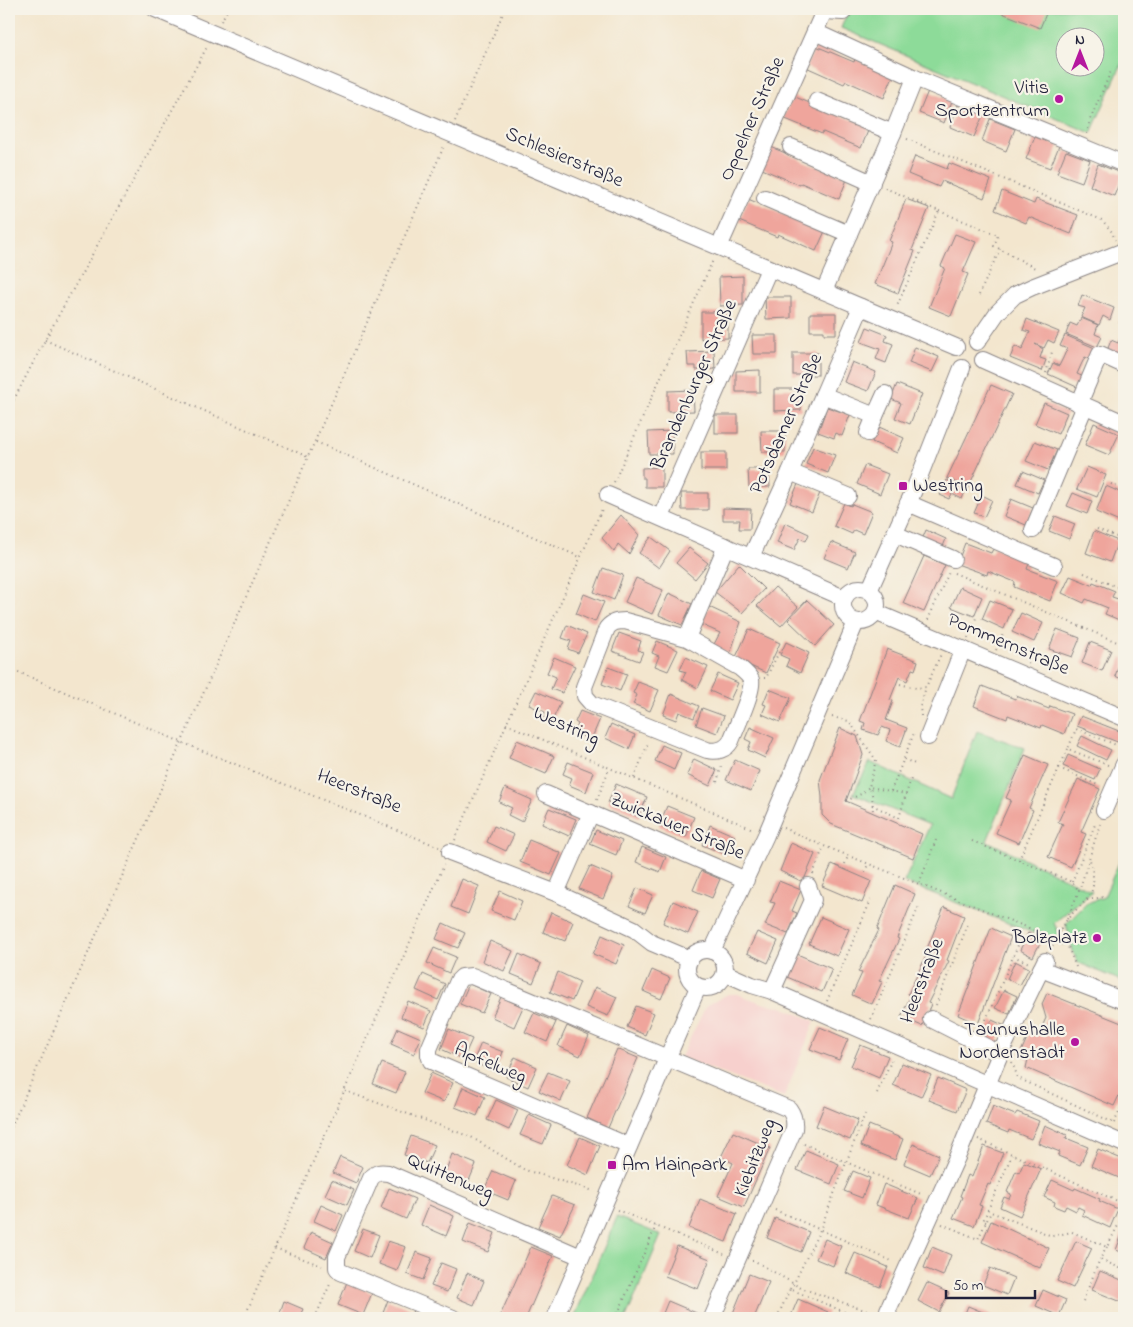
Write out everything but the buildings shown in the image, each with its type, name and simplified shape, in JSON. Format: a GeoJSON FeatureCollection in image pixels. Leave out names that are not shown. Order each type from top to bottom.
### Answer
{"type":"FeatureCollection","features":[{"type":"Feature","properties":{"kind":"street","name":"Schlesierstraße"},"geometry":{"type":"LineString","coordinates":[[155,9],[956,347]]}},
{"type":"Feature","properties":{"kind":"street"},"geometry":{"type":"LineString","coordinates":[[825,10],[843,12],[844,9]]}},
{"type":"Feature","properties":{"kind":"street","name":"Oppelner Straße"},"geometry":{"type":"LineString","coordinates":[[719,247],[825,10]]}},
{"type":"Feature","properties":{"kind":"street"},"geometry":{"type":"LineString","coordinates":[[815,32],[915,78],[1124,164]]}},
{"type":"Feature","properties":{"kind":"street"},"geometry":{"type":"LineString","coordinates":[[824,291],[915,78]]}},
{"type":"Feature","properties":{"kind":"street"},"geometry":{"type":"LineString","coordinates":[[817,101],[893,133]]}},
{"type":"Feature","properties":{"kind":"street"},"geometry":{"type":"LineString","coordinates":[[791,147],[872,182]]}},
{"type":"Feature","properties":{"kind":"street"},"geometry":{"type":"LineString","coordinates":[[766,198],[849,234]]}},
{"type":"Feature","properties":{"kind":"street"},"geometry":{"type":"LineString","coordinates":[[977,342],[997,313],[1016,295],[1123,251]]}},
{"type":"Feature","properties":{"kind":"street","name":"Brandenburger Straße"},"geometry":{"type":"LineString","coordinates":[[661,517],[769,269]]}},
{"type":"Feature","properties":{"kind":"street","name":"Potsdamer Straße"},"geometry":{"type":"LineString","coordinates":[[750,557],[790,472],[861,307]]}},
{"type":"Feature","properties":{"kind":"street"},"geometry":{"type":"LineString","coordinates":[[965,340],[977,342],[984,352],[982,360],[975,368],[962,368],[954,358],[956,347],[965,340]]}},
{"type":"Feature","properties":{"kind":"street"},"geometry":{"type":"LineString","coordinates":[[1033,530],[1100,354],[1124,365]]}},
{"type":"Feature","properties":{"kind":"street"},"geometry":{"type":"LineString","coordinates":[[982,360],[1082,405],[1123,417]]}},
{"type":"Feature","properties":{"kind":"street"},"geometry":{"type":"LineString","coordinates":[[869,591],[908,503],[962,368]]}},
{"type":"Feature","properties":{"kind":"street"},"geometry":{"type":"LineString","coordinates":[[868,433],[885,394]]}},
{"type":"Feature","properties":{"kind":"street"},"geometry":{"type":"LineString","coordinates":[[823,395],[875,416]]}},
{"type":"Feature","properties":{"kind":"street"},"geometry":{"type":"LineString","coordinates":[[790,472],[848,496]]}},
{"type":"Feature","properties":{"kind":"street"},"geometry":{"type":"LineString","coordinates":[[608,495],[844,598]]}},
{"type":"Feature","properties":{"kind":"street"},"geometry":{"type":"LineString","coordinates":[[908,503],[1054,566]]}},
{"type":"Feature","properties":{"kind":"street"},"geometry":{"type":"LineString","coordinates":[[895,534],[953,559]]}},
{"type":"Feature","properties":{"kind":"street"},"geometry":{"type":"LineString","coordinates":[[686,638],[726,546]]}},
{"type":"Feature","properties":{"kind":"street"},"geometry":{"type":"LineString","coordinates":[[855,589],[869,591],[875,599],[875,612],[870,619],[864,622],[852,620],[845,614],[844,598],[855,589]]}},
{"type":"Feature","properties":{"kind":"street","name":"Pommernstraße"},"geometry":{"type":"LineString","coordinates":[[875,612],[1124,718]]}},
{"type":"Feature","properties":{"kind":"street"},"geometry":{"type":"LineString","coordinates":[[625,621],[686,638],[740,668],[746,672],[752,681],[748,699],[731,741],[726,748],[715,751],[707,750],[592,704],[583,692],[607,628],[615,622],[625,621]]}},
{"type":"Feature","properties":{"kind":"street"},"geometry":{"type":"LineString","coordinates":[[712,951],[769,829],[856,622]]}},
{"type":"Feature","properties":{"kind":"street"},"geometry":{"type":"LineString","coordinates":[[921,735],[963,649]]}},
{"type":"Feature","properties":{"kind":"street"},"geometry":{"type":"LineString","coordinates":[[1104,810],[1123,768]]}},
{"type":"Feature","properties":{"kind":"street","name":"Zwickauer Straße"},"geometry":{"type":"LineString","coordinates":[[546,794],[746,880]]}},
{"type":"Feature","properties":{"kind":"street","name":"Zwickauer Straße"},"geometry":{"type":"LineString","coordinates":[[556,894],[592,813]]}},
{"type":"Feature","properties":{"kind":"street"},"geometry":{"type":"LineString","coordinates":[[450,852],[556,894],[634,928],[652,943],[690,959]]}},
{"type":"Feature","properties":{"kind":"street"},"geometry":{"type":"LineString","coordinates":[[772,991],[813,900],[808,886]]}},
{"type":"Feature","properties":{"kind":"street"},"geometry":{"type":"LineString","coordinates":[[712,951],[723,961],[725,973],[720,982],[714,987],[698,987],[688,976],[687,965],[690,959],[698,952],[712,951]]}},
{"type":"Feature","properties":{"kind":"street"},"geometry":{"type":"LineString","coordinates":[[889,1317],[888,1310],[938,1201],[988,1084],[1006,1056],[1043,965],[1124,1000]]}},
{"type":"Feature","properties":{"kind":"street","name":"Heerstraße"},"geometry":{"type":"LineString","coordinates":[[725,973],[822,1012],[1124,1144]]}},
{"type":"Feature","properties":{"kind":"street","name":"Apfelweg"},"geometry":{"type":"LineString","coordinates":[[629,1146],[431,1061],[428,1055],[429,1049],[458,981],[466,976],[472,976],[667,1058]]}},
{"type":"Feature","properties":{"kind":"street"},"geometry":{"type":"LineString","coordinates":[[555,1318],[698,987]]}},
{"type":"Feature","properties":{"kind":"street"},"geometry":{"type":"LineString","coordinates":[[931,1019],[1006,1056]]}},
{"type":"Feature","properties":{"kind":"street","name":"Kiebitzweg"},"geometry":{"type":"LineString","coordinates":[[667,1058],[789,1109],[795,1122],[790,1138],[712,1318]]}},
{"type":"Feature","properties":{"kind":"street","name":"Quittenweg"},"geometry":{"type":"LineString","coordinates":[[336,1268],[337,1257],[372,1178],[380,1172],[388,1173],[581,1257]]}},
{"type":"Feature","properties":{"kind":"street"},"geometry":{"type":"LineString","coordinates":[[336,1268],[453,1318]]}},
{"type":"Feature","properties":{"kind":"path"},"geometry":{"type":"LineString","coordinates":[[9,1132],[316,442],[505,9]]}},
{"type":"Feature","properties":{"kind":"path"},"geometry":{"type":"LineString","coordinates":[[9,409],[214,33]]}},
{"type":"Feature","properties":{"kind":"path"},"geometry":{"type":"LineString","coordinates":[[1088,149],[1087,131],[1090,120],[1112,69]]}},
{"type":"Feature","properties":{"kind":"path"},"geometry":{"type":"LineString","coordinates":[[893,133],[1102,220],[1112,232],[1120,252],[1123,251]]}},
{"type":"Feature","properties":{"kind":"path"},"geometry":{"type":"LineString","coordinates":[[872,182],[998,235],[994,246],[1037,269]]}},
{"type":"Feature","properties":{"kind":"path"},"geometry":{"type":"LineString","coordinates":[[891,320],[939,211]]}},
{"type":"Feature","properties":{"kind":"path"},"geometry":{"type":"LineString","coordinates":[[244,1318],[719,247]]}},
{"type":"Feature","properties":{"kind":"path"},"geometry":{"type":"LineString","coordinates":[[980,295],[1000,249]]}},
{"type":"Feature","properties":{"kind":"path"},"geometry":{"type":"LineString","coordinates":[[45,340],[308,457]]}},
{"type":"Feature","properties":{"kind":"path"},"geometry":{"type":"LineString","coordinates":[[1040,387],[1052,352]]}},
{"type":"Feature","properties":{"kind":"path"},"geometry":{"type":"LineString","coordinates":[[316,442],[581,558]]}},
{"type":"Feature","properties":{"kind":"path"},"geometry":{"type":"LineString","coordinates":[[1111,484],[1124,490]]}},
{"type":"Feature","properties":{"kind":"path"},"geometry":{"type":"LineString","coordinates":[[1096,528],[1124,540]]}},
{"type":"Feature","properties":{"kind":"path"},"geometry":{"type":"LineString","coordinates":[[922,632],[949,572],[1124,645]]}},
{"type":"Feature","properties":{"kind":"path"},"geometry":{"type":"LineString","coordinates":[[1084,573],[1124,590]]}},
{"type":"Feature","properties":{"kind":"path"},"geometry":{"type":"LineString","coordinates":[[963,649],[976,618]]}},
{"type":"Feature","properties":{"kind":"path"},"geometry":{"type":"LineString","coordinates":[[992,661],[1004,632]]}},
{"type":"Feature","properties":{"kind":"path"},"geometry":{"type":"LineString","coordinates":[[900,684],[916,688],[926,687],[947,642]]}},
{"type":"Feature","properties":{"kind":"path"},"geometry":{"type":"LineString","coordinates":[[1024,675],[1035,646]]}},
{"type":"Feature","properties":{"kind":"path"},"geometry":{"type":"LineString","coordinates":[[752,681],[766,678],[779,652]]}},
{"type":"Feature","properties":{"kind":"path","name":"Heerstraße"},"geometry":{"type":"LineString","coordinates":[[9,668],[181,742],[450,852]]}},
{"type":"Feature","properties":{"kind":"path"},"geometry":{"type":"LineString","coordinates":[[832,717],[849,721],[876,760],[869,787],[861,794],[846,801]]}},
{"type":"Feature","properties":{"kind":"path","name":"Westring"},"geometry":{"type":"LineString","coordinates":[[506,724],[609,769],[769,829],[824,846],[1056,939]]}},
{"type":"Feature","properties":{"kind":"path"},"geometry":{"type":"LineString","coordinates":[[634,778],[654,728]]}},
{"type":"Feature","properties":{"kind":"path"},"geometry":{"type":"LineString","coordinates":[[1019,860],[1076,729],[1124,748]]}},
{"type":"Feature","properties":{"kind":"path"},"geometry":{"type":"LineString","coordinates":[[890,791],[904,759],[921,735]]}},
{"type":"Feature","properties":{"kind":"path"},"geometry":{"type":"LineString","coordinates":[[1068,748],[1123,768]]}},
{"type":"Feature","properties":{"kind":"path"},"geometry":{"type":"LineString","coordinates":[[904,759],[917,765]]}},
{"type":"Feature","properties":{"kind":"path"},"geometry":{"type":"LineString","coordinates":[[1059,768],[1113,791]]}},
{"type":"Feature","properties":{"kind":"path","name":"Westring"},"geometry":{"type":"LineString","coordinates":[[592,813],[609,769]]}},
{"type":"Feature","properties":{"kind":"path"},"geometry":{"type":"LineString","coordinates":[[872,805],[899,818],[911,779]]}},
{"type":"Feature","properties":{"kind":"path"},"geometry":{"type":"LineString","coordinates":[[869,787],[906,794]]}},
{"type":"Feature","properties":{"kind":"path"},"geometry":{"type":"LineString","coordinates":[[869,787],[872,793],[873,813]]}},
{"type":"Feature","properties":{"kind":"path"},"geometry":{"type":"LineString","coordinates":[[1072,882],[1098,816],[1104,810]]}},
{"type":"Feature","properties":{"kind":"path"},"geometry":{"type":"LineString","coordinates":[[1013,956],[1043,965],[1079,891],[1104,810]]}},
{"type":"Feature","properties":{"kind":"path"},"geometry":{"type":"LineString","coordinates":[[920,884],[936,840]]}},
{"type":"Feature","properties":{"kind":"path"},"geometry":{"type":"LineString","coordinates":[[972,841],[1072,882],[1079,891]]}},
{"type":"Feature","properties":{"kind":"path"},"geometry":{"type":"LineString","coordinates":[[808,886],[824,846]]}},
{"type":"Feature","properties":{"kind":"path"},"geometry":{"type":"LineString","coordinates":[[845,864],[848,856]]}},
{"type":"Feature","properties":{"kind":"path"},"geometry":{"type":"LineString","coordinates":[[1066,921],[1091,894],[1094,877],[1090,860]]}},
{"type":"Feature","properties":{"kind":"path"},"geometry":{"type":"LineString","coordinates":[[865,872],[868,864]]}},
{"type":"Feature","properties":{"kind":"path"},"geometry":{"type":"LineString","coordinates":[[1087,900],[1104,897]]}},
{"type":"Feature","properties":{"kind":"path"},"geometry":{"type":"LineString","coordinates":[[822,1012],[871,900]]}},
{"type":"Feature","properties":{"kind":"path","name":"Heerstraße"},"geometry":{"type":"LineString","coordinates":[[866,1031],[920,904]]}},
{"type":"Feature","properties":{"kind":"path","name":"Heerstraße"},"geometry":{"type":"LineString","coordinates":[[931,1019],[968,924]]}},
{"type":"Feature","properties":{"kind":"path"},"geometry":{"type":"LineString","coordinates":[[1062,929],[1077,969]]}},
{"type":"Feature","properties":{"kind":"path"},"geometry":{"type":"LineString","coordinates":[[977,1043],[1018,943]]}},
{"type":"Feature","properties":{"kind":"path"},"geometry":{"type":"LineString","coordinates":[[877,1093],[898,1045]]}},
{"type":"Feature","properties":{"kind":"path"},"geometry":{"type":"LineString","coordinates":[[1006,1056],[1018,1078],[1114,1123]]}},
{"type":"Feature","properties":{"kind":"path"},"geometry":{"type":"LineString","coordinates":[[345,1091],[471,1138],[525,1170],[606,1200],[656,1226],[737,1260],[755,1261],[801,1288],[889,1317]]}},
{"type":"Feature","properties":{"kind":"path"},"geometry":{"type":"LineString","coordinates":[[1119,1112],[1124,1102]]}},
{"type":"Feature","properties":{"kind":"path"},"geometry":{"type":"LineString","coordinates":[[777,1318],[820,1230],[865,1114]]}},
{"type":"Feature","properties":{"kind":"path"},"geometry":{"type":"LineString","coordinates":[[967,1135],[1124,1204]]}},
{"type":"Feature","properties":{"kind":"path"},"geometry":{"type":"LineString","coordinates":[[790,1138],[938,1201]]}},
{"type":"Feature","properties":{"kind":"path"},"geometry":{"type":"LineString","coordinates":[[986,1222],[984,1221],[1012,1154]]}},
{"type":"Feature","properties":{"kind":"path"},"geometry":{"type":"LineString","coordinates":[[761,1204],[908,1268]]}},
{"type":"Feature","properties":{"kind":"path"},"geometry":{"type":"LineString","coordinates":[[930,1219],[978,1239],[991,1212],[1052,1236],[1072,1232],[1108,1247]]}},
{"type":"Feature","properties":{"kind":"path"},"geometry":{"type":"LineString","coordinates":[[1083,1301],[1100,1259],[1124,1214]]}},
{"type":"Feature","properties":{"kind":"path"},"geometry":{"type":"LineString","coordinates":[[616,1318],[656,1226]]}},
{"type":"Feature","properties":{"kind":"path"},"geometry":{"type":"LineString","coordinates":[[275,1248],[328,1268],[336,1268],[316,1318]]}},
{"type":"Feature","properties":{"kind":"path"},"geometry":{"type":"LineString","coordinates":[[1100,1259],[1124,1270]]}},
{"type":"Feature","properties":{"kind":"path"},"geometry":{"type":"LineString","coordinates":[[790,1289],[859,1318]]}},
{"type":"Feature","properties":{"kind":"shaded area"},"geometry":{"type":"Polygon","coordinates":[[[728,994],[737,994],[765,1004],[779,1006],[815,1021],[784,1097],[681,1057],[706,1006],[728,994]]]}},
{"type":"Feature","properties":{"kind":"green space","name":"Vitis Sportzentrum"},"geometry":{"type":"Polygon","coordinates":[[[849,9],[1124,9],[1124,59],[1091,133],[841,28],[849,9]]]}},
{"type":"Feature","properties":{"kind":"green space"},"geometry":{"type":"Polygon","coordinates":[[[977,731],[1025,748],[987,841],[1092,891],[1054,923],[1064,945],[904,882],[930,825],[853,794],[870,762],[951,799],[977,731]]]}},
{"type":"Feature","properties":{"kind":"green space","name":"Bolzplatz"},"geometry":{"type":"Polygon","coordinates":[[[1124,851],[1124,982],[1077,962],[1066,924],[1087,903],[1104,897],[1124,851]]]}},
{"type":"Feature","properties":{"kind":"green space"},"geometry":{"type":"Polygon","coordinates":[[[617,1217],[661,1235],[626,1318],[574,1318],[617,1217]]]}},
{"type":"Feature","properties":{"kind":"place","name":"Vitis Sportzentrum"},"geometry":{"type":"Point","coordinates":[1059,99]}},
{"type":"Feature","properties":{"kind":"place","name":"Westring"},"geometry":{"type":"Point","coordinates":[903,486]}},
{"type":"Feature","properties":{"kind":"place","name":"Bolzplatz"},"geometry":{"type":"Point","coordinates":[1097,938]}},
{"type":"Feature","properties":{"kind":"place","name":"Taunushalle Nordenstadt"},"geometry":{"type":"Point","coordinates":[1075,1042]}},
{"type":"Feature","properties":{"kind":"place","name":"Am Hainpark"},"geometry":{"type":"Point","coordinates":[612,1165]}}]}
